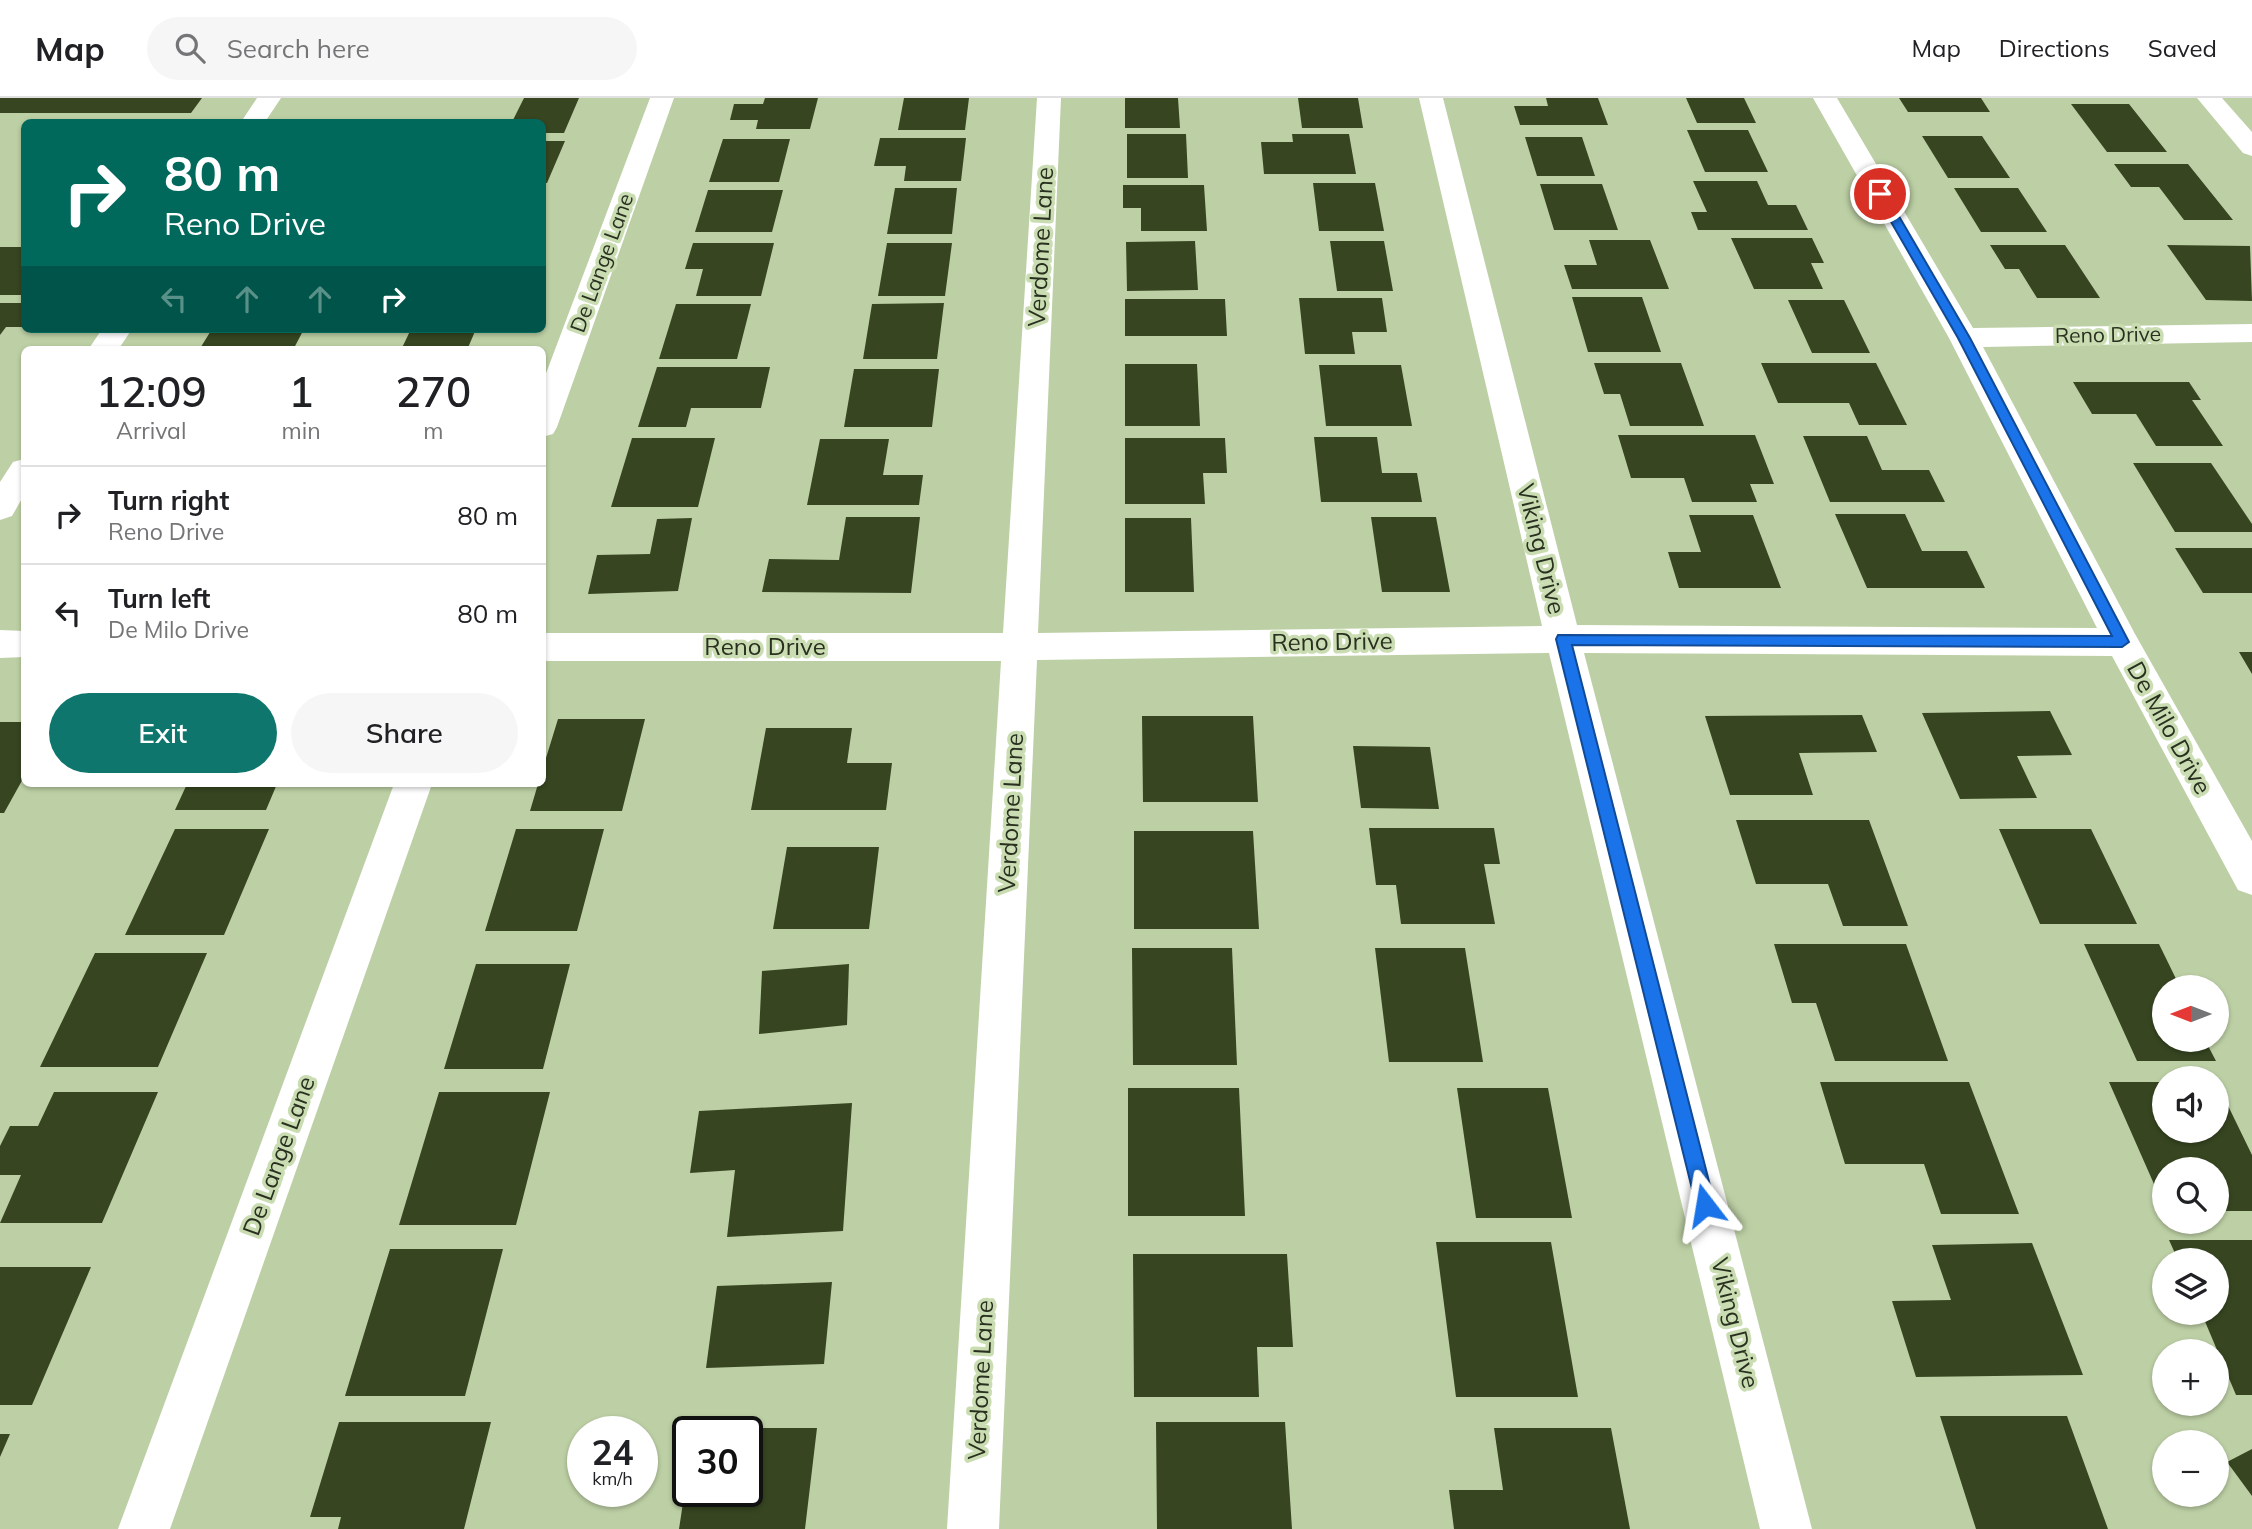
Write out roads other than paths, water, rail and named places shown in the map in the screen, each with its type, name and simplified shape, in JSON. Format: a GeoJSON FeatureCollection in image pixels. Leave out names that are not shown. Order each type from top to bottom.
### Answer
{"type":"FeatureCollection","features":[{"type":"Feature","properties":{"kind":"street"},"geometry":{"type":"LineString","coordinates":[[255,119],[269,98]]}},
{"type":"Feature","properties":{"kind":"street","name":"De Lange Lane"},"geometry":{"type":"LineString","coordinates":[[546,416],[662,98]]}},
{"type":"Feature","properties":{"kind":"street","name":"Verdome Lane"},"geometry":{"type":"LineString","coordinates":[[973,1529],[1049,98]]}},
{"type":"Feature","properties":{"kind":"street","name":"Viking Drive"},"geometry":{"type":"LineString","coordinates":[[1431,98],[1563,639],[1786,1529]]}},
{"type":"Feature","properties":{"kind":"street","name":"De Milo Drive"},"geometry":{"type":"LineString","coordinates":[[1825,98],[1964,338],[2122,642],[2252,878]]}},
{"type":"Feature","properties":{"kind":"street"},"geometry":{"type":"LineString","coordinates":[[2209,98],[2252,148]]}},
{"type":"Feature","properties":{"kind":"street","name":"Reno Drive"},"geometry":{"type":"LineString","coordinates":[[1964,338],[2252,332]]}},
{"type":"Feature","properties":{"kind":"street"},"geometry":{"type":"LineString","coordinates":[[0,508],[21,475]]}},
{"type":"Feature","properties":{"kind":"street","name":"Reno Drive"},"geometry":{"type":"LineString","coordinates":[[546,647],[1020,647],[1563,639],[2122,642]]}},
{"type":"Feature","properties":{"kind":"street"},"geometry":{"type":"LineString","coordinates":[[0,644],[21,644]]}},
{"type":"Feature","properties":{"kind":"street","name":"De Lange Lane"},"geometry":{"type":"LineString","coordinates":[[144,1529],[413,787]]}}]}
